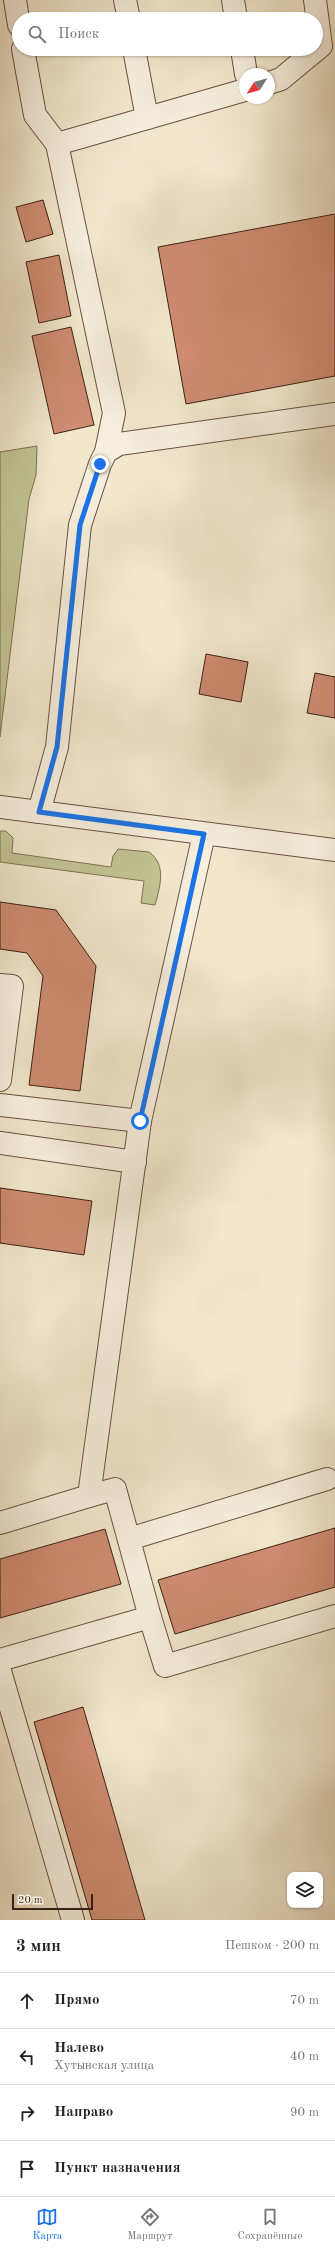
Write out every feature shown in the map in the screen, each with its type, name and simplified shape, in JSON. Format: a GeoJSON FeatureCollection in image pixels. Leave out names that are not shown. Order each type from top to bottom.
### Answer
{"type":"FeatureCollection","features":[{"type":"Feature","properties":{"kind":"street"},"geometry":{"type":"LineString","coordinates":[[15,0],[17,12]]}},
{"type":"Feature","properties":{"kind":"street"},"geometry":{"type":"LineString","coordinates":[[125,0],[128,12]]}},
{"type":"Feature","properties":{"kind":"street"},"geometry":{"type":"LineString","coordinates":[[233,0],[235,12]]}},
{"type":"Feature","properties":{"kind":"street"},"geometry":{"type":"LineString","coordinates":[[315,0],[317,12]]}},
{"type":"Feature","properties":{"kind":"street"},"geometry":{"type":"LineString","coordinates":[[24,56],[35,115],[57,144],[114,413],[106,452],[100,464],[80,525],[57,747],[39,812]]}},
{"type":"Feature","properties":{"kind":"street"},"geometry":{"type":"LineString","coordinates":[[135,56],[147,118]]}},
{"type":"Feature","properties":{"kind":"street"},"geometry":{"type":"LineString","coordinates":[[243,56],[245,68]]}},
{"type":"Feature","properties":{"kind":"street"},"geometry":{"type":"LineString","coordinates":[[275,81],[282,79],[309,56]]}},
{"type":"Feature","properties":{"kind":"street"},"geometry":{"type":"LineString","coordinates":[[57,144],[239,92]]}},
{"type":"Feature","properties":{"kind":"street"},"geometry":{"type":"LineString","coordinates":[[106,452],[118,444],[335,414]]}},
{"type":"Feature","properties":{"kind":"street"},"geometry":{"type":"LineString","coordinates":[[0,807],[335,850]]}},
{"type":"Feature","properties":{"kind":"street"},"geometry":{"type":"LineString","coordinates":[[89,1496],[140,1121],[204,834]]}},
{"type":"Feature","properties":{"kind":"street"},"geometry":{"type":"LineString","coordinates":[[0,985],[12,986],[0,1080]]}},
{"type":"Feature","properties":{"kind":"street"},"geometry":{"type":"LineString","coordinates":[[0,1105],[140,1121]]}},
{"type":"Feature","properties":{"kind":"street"},"geometry":{"type":"LineString","coordinates":[[0,1143],[135,1162]]}},
{"type":"Feature","properties":{"kind":"street"},"geometry":{"type":"LineString","coordinates":[[129,1539],[327,1479]]}},
{"type":"Feature","properties":{"kind":"street"},"geometry":{"type":"LineString","coordinates":[[0,1523],[115,1489],[165,1666],[335,1616]]}},
{"type":"Feature","properties":{"kind":"street"},"geometry":{"type":"LineString","coordinates":[[0,1660],[150,1617]]}},
{"type":"Feature","properties":{"kind":"street"},"geometry":{"type":"LineString","coordinates":[[0,1671],[72,1920]]}},
{"type":"Feature","properties":{"kind":"green space"},"geometry":{"type":"Polygon","coordinates":[[[37,446],[36,475],[29,499],[0,737],[0,452],[37,446]]]}},
{"type":"Feature","properties":{"kind":"green space"},"geometry":{"type":"Polygon","coordinates":[[[0,831],[6,831],[13,838],[12,853],[111,867],[113,856],[118,849],[149,852],[155,857],[158,863],[161,877],[155,905],[141,903],[144,881],[0,862],[0,831]]]}},
{"type":"Feature","properties":{"kind":"building"},"geometry":{"type":"Polygon","coordinates":[[[43,200],[53,234],[26,242],[16,207],[43,200]]]}},
{"type":"Feature","properties":{"kind":"building"},"geometry":{"type":"Polygon","coordinates":[[[335,214],[335,376],[186,404],[158,247],[335,214]]]}},
{"type":"Feature","properties":{"kind":"building"},"geometry":{"type":"Polygon","coordinates":[[[59,255],[71,316],[39,323],[26,262],[59,255]]]}},
{"type":"Feature","properties":{"kind":"building"},"geometry":{"type":"Polygon","coordinates":[[[71,327],[94,425],[54,434],[32,336],[71,327]]]}},
{"type":"Feature","properties":{"kind":"building"},"geometry":{"type":"Polygon","coordinates":[[[206,654],[248,662],[241,702],[199,694],[206,654]]]}},
{"type":"Feature","properties":{"kind":"building"},"geometry":{"type":"Polygon","coordinates":[[[315,673],[335,677],[335,718],[307,713],[315,673]]]}},
{"type":"Feature","properties":{"kind":"building"},"geometry":{"type":"Polygon","coordinates":[[[0,902],[56,910],[96,966],[80,1091],[29,1085],[43,976],[27,953],[0,949],[0,902]]]}},
{"type":"Feature","properties":{"kind":"building"},"geometry":{"type":"Polygon","coordinates":[[[0,1188],[92,1201],[84,1255],[0,1243],[0,1188]]]}},
{"type":"Feature","properties":{"kind":"building"},"geometry":{"type":"Polygon","coordinates":[[[335,1528],[335,1587],[175,1634],[158,1580],[335,1528]]]}},
{"type":"Feature","properties":{"kind":"building"},"geometry":{"type":"Polygon","coordinates":[[[105,1529],[121,1584],[0,1618],[0,1559],[105,1529]]]}},
{"type":"Feature","properties":{"kind":"building"},"geometry":{"type":"Polygon","coordinates":[[[83,1707],[145,1920],[92,1920],[34,1722],[83,1707]]]}},
{"type":"Feature","properties":{"kind":"route"},"geometry":{"type":"LineString","coordinates":[[100,464],[80,525],[57,747],[39,812],[204,834],[140,1121]]}}]}
